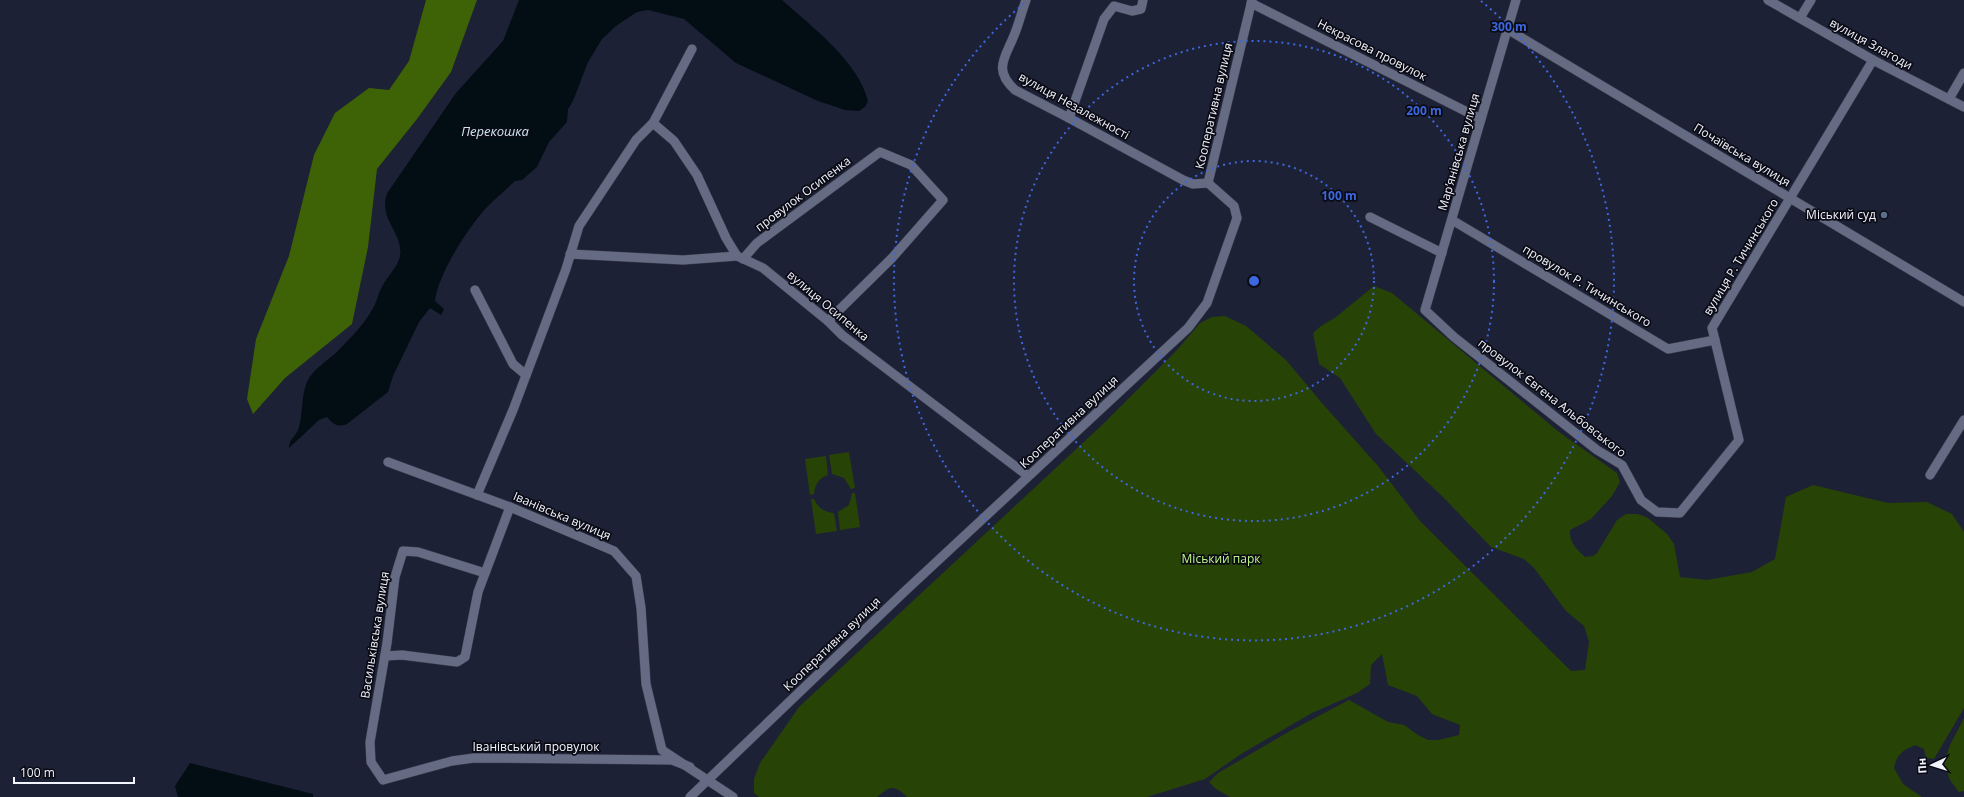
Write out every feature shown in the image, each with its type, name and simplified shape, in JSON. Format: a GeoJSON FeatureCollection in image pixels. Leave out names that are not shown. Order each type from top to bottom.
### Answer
{"type":"FeatureCollection","features":[{"type":"Feature","properties":{"kind":"street","name":"вулиця Незалежності"},"geometry":{"type":"LineString","coordinates":[[1026,0],[1015,35],[1003,60],[1002,74],[1008,83],[1015,90],[1183,180],[1193,184],[1208,183]]}},
{"type":"Feature","properties":{"kind":"street"},"geometry":{"type":"LineString","coordinates":[[1069,118],[1104,19],[1114,6],[1132,11],[1141,9],[1143,0]]}},
{"type":"Feature","properties":{"kind":"street","name":"Мар’янівська вулиця"},"geometry":{"type":"LineString","coordinates":[[1425,310],[1516,0]]}},
{"type":"Feature","properties":{"kind":"street","name":"вулиця Злагоди"},"geometry":{"type":"LineString","coordinates":[[1768,0],[1873,60],[1964,107]]}},
{"type":"Feature","properties":{"kind":"street"},"geometry":{"type":"LineString","coordinates":[[1800,18],[1811,0]]}},
{"type":"Feature","properties":{"kind":"street","name":"Некрасова провулок"},"geometry":{"type":"LineString","coordinates":[[1251,2],[1481,119]]}},
{"type":"Feature","properties":{"kind":"street","name":"Кооперативна вулиця"},"geometry":{"type":"LineString","coordinates":[[690,797],[903,593],[1188,328],[1207,303],[1238,218],[1234,206],[1208,183],[1251,2]]}},
{"type":"Feature","properties":{"kind":"street","name":"Почаївська вулиця"},"geometry":{"type":"LineString","coordinates":[[1507,29],[1964,302]]}},
{"type":"Feature","properties":{"kind":"street"},"geometry":{"type":"LineString","coordinates":[[476,494],[526,375],[579,226],[631,147],[653,123],[692,49]]}},
{"type":"Feature","properties":{"kind":"street","name":"вулиця Р. Тичинського"},"geometry":{"type":"LineString","coordinates":[[1680,512],[1739,440],[1712,328],[1873,60]]}},
{"type":"Feature","properties":{"kind":"street"},"geometry":{"type":"LineString","coordinates":[[1949,99],[1964,73]]}},
{"type":"Feature","properties":{"kind":"street"},"geometry":{"type":"LineString","coordinates":[[653,123],[674,141],[697,176],[726,238],[740,258]]}},
{"type":"Feature","properties":{"kind":"street","name":"провулок Осипенка"},"geometry":{"type":"LineString","coordinates":[[740,258],[757,243],[880,152],[911,165],[943,200],[892,258],[828,321]]}},
{"type":"Feature","properties":{"kind":"street"},"geometry":{"type":"LineString","coordinates":[[1370,217],[1442,253]]}},
{"type":"Feature","properties":{"kind":"street","name":"провулок Р. Тичинського"},"geometry":{"type":"LineString","coordinates":[[1452,220],[1668,349],[1715,340]]}},
{"type":"Feature","properties":{"kind":"street"},"geometry":{"type":"LineString","coordinates":[[570,254],[683,260],[740,258]]}},
{"type":"Feature","properties":{"kind":"street","name":"вулиця Осипенка"},"geometry":{"type":"LineString","coordinates":[[740,258],[763,268],[828,321],[842,335],[1028,476]]}},
{"type":"Feature","properties":{"kind":"street"},"geometry":{"type":"LineString","coordinates":[[475,290],[512,364],[526,375]]}},
{"type":"Feature","properties":{"kind":"street","name":"провулок Євгена Альбовського"},"geometry":{"type":"LineString","coordinates":[[1425,310],[1460,342],[1598,450],[1622,465],[1641,500],[1657,512],[1680,512]]}},
{"type":"Feature","properties":{"kind":"street"},"geometry":{"type":"LineString","coordinates":[[1930,475],[1964,420]]}},
{"type":"Feature","properties":{"kind":"street","name":"Іванівська вулиця"},"geometry":{"type":"LineString","coordinates":[[388,462],[510,507],[614,551],[636,576],[641,608],[646,684],[662,750],[690,767],[733,797]]}},
{"type":"Feature","properties":{"kind":"street"},"geometry":{"type":"LineString","coordinates":[[385,656],[402,655],[457,662],[465,656],[478,592],[510,507]]}},
{"type":"Feature","properties":{"kind":"street","name":"Васильківська вулиця"},"geometry":{"type":"LineString","coordinates":[[383,780],[371,762],[370,742],[385,656],[395,577],[403,552],[418,552],[485,574]]}},
{"type":"Feature","properties":{"kind":"street","name":"Іванівський провулок"},"geometry":{"type":"LineString","coordinates":[[383,780],[452,761],[474,758],[672,760],[690,767]]}},
{"type":"Feature","properties":{"kind":"green space"},"geometry":{"type":"Polygon","coordinates":[[[426,0],[477,0],[451,72],[417,119],[377,169],[368,247],[352,324],[285,378],[253,414],[247,399],[256,339],[289,256],[314,155],[335,113],[369,88],[389,90],[409,61],[426,0]]]}},
{"type":"Feature","properties":{"kind":"green space","name":"Міський парк"},"geometry":{"type":"Polygon","coordinates":[[[1374,286],[1392,293],[1559,432],[1617,473],[1620,482],[1612,496],[1591,519],[1570,530],[1572,542],[1585,557],[1593,556],[1597,553],[1617,520],[1626,514],[1638,514],[1648,518],[1667,534],[1674,544],[1680,577],[1707,580],[1752,572],[1775,559],[1786,497],[1813,485],[1888,503],[1927,502],[1952,514],[1964,532],[1964,708],[1934,759],[1926,758],[1924,749],[1915,745],[1903,751],[1897,759],[1894,768],[1903,784],[1922,797],[1230,797],[1216,789],[1209,782],[1218,773],[1290,731],[1349,700],[1388,722],[1404,725],[1428,740],[1438,740],[1459,735],[1460,725],[1432,714],[1417,696],[1388,685],[1382,654],[1371,665],[1370,684],[1357,693],[1312,713],[1241,754],[1205,779],[1147,797],[907,797],[895,788],[885,791],[877,797],[759,797],[754,793],[754,779],[760,763],[799,707],[1102,425],[1177,350],[1200,323],[1212,317],[1225,316],[1246,326],[1286,360],[1378,466],[1420,521],[1571,671],[1585,670],[1589,642],[1584,626],[1566,611],[1534,568],[1524,559],[1491,547],[1443,497],[1376,434],[1340,378],[1319,364],[1313,333],[1336,317],[1374,286]]]}},
{"type":"Feature","properties":{"kind":"green space"},"geometry":{"type":"Polygon","coordinates":[[[849,452],[855,488],[851,489],[844,478],[832,474],[829,455],[849,452]]]}},
{"type":"Feature","properties":{"kind":"green space"},"geometry":{"type":"Polygon","coordinates":[[[826,456],[828,475],[816,484],[814,494],[810,495],[805,459],[826,456]]]}},
{"type":"Feature","properties":{"kind":"green space"},"geometry":{"type":"Polygon","coordinates":[[[852,493],[855,493],[860,527],[840,530],[838,512],[849,505],[852,493]]]}},
{"type":"Feature","properties":{"kind":"green space"},"geometry":{"type":"Polygon","coordinates":[[[811,499],[814,499],[817,505],[822,509],[827,512],[834,513],[837,531],[816,534],[811,499]]]}},
{"type":"Feature","properties":{"kind":"green space"},"geometry":{"type":"Polygon","coordinates":[[[1964,718],[1964,791],[1959,792],[1950,780],[1944,763],[1950,745],[1964,718]]]}},
{"type":"Feature","properties":{"kind":"water","name":"Перекошка"},"geometry":{"type":"Polygon","coordinates":[[[519,0],[782,0],[832,45],[844,58],[855,72],[863,86],[868,101],[865,107],[859,111],[845,110],[818,101],[736,63],[684,19],[648,10],[637,12],[616,26],[602,39],[588,62],[573,101],[568,109],[567,122],[549,142],[537,167],[522,180],[515,181],[490,204],[463,239],[448,265],[437,290],[435,301],[444,309],[441,315],[430,308],[419,322],[393,376],[388,392],[347,424],[341,426],[336,425],[327,417],[319,420],[289,448],[290,442],[297,433],[299,427],[305,387],[309,378],[356,332],[374,307],[381,288],[399,260],[400,248],[398,240],[385,209],[385,201],[388,192],[456,93],[503,41],[519,0]]]}},
{"type":"Feature","properties":{"kind":"water"},"geometry":{"type":"Polygon","coordinates":[[[190,763],[313,794],[313,797],[178,797],[175,786],[190,763]]]}},
{"type":"Feature","properties":{"kind":"place","name":"Міський суд"},"geometry":{"type":"Point","coordinates":[1884,215]}}]}
